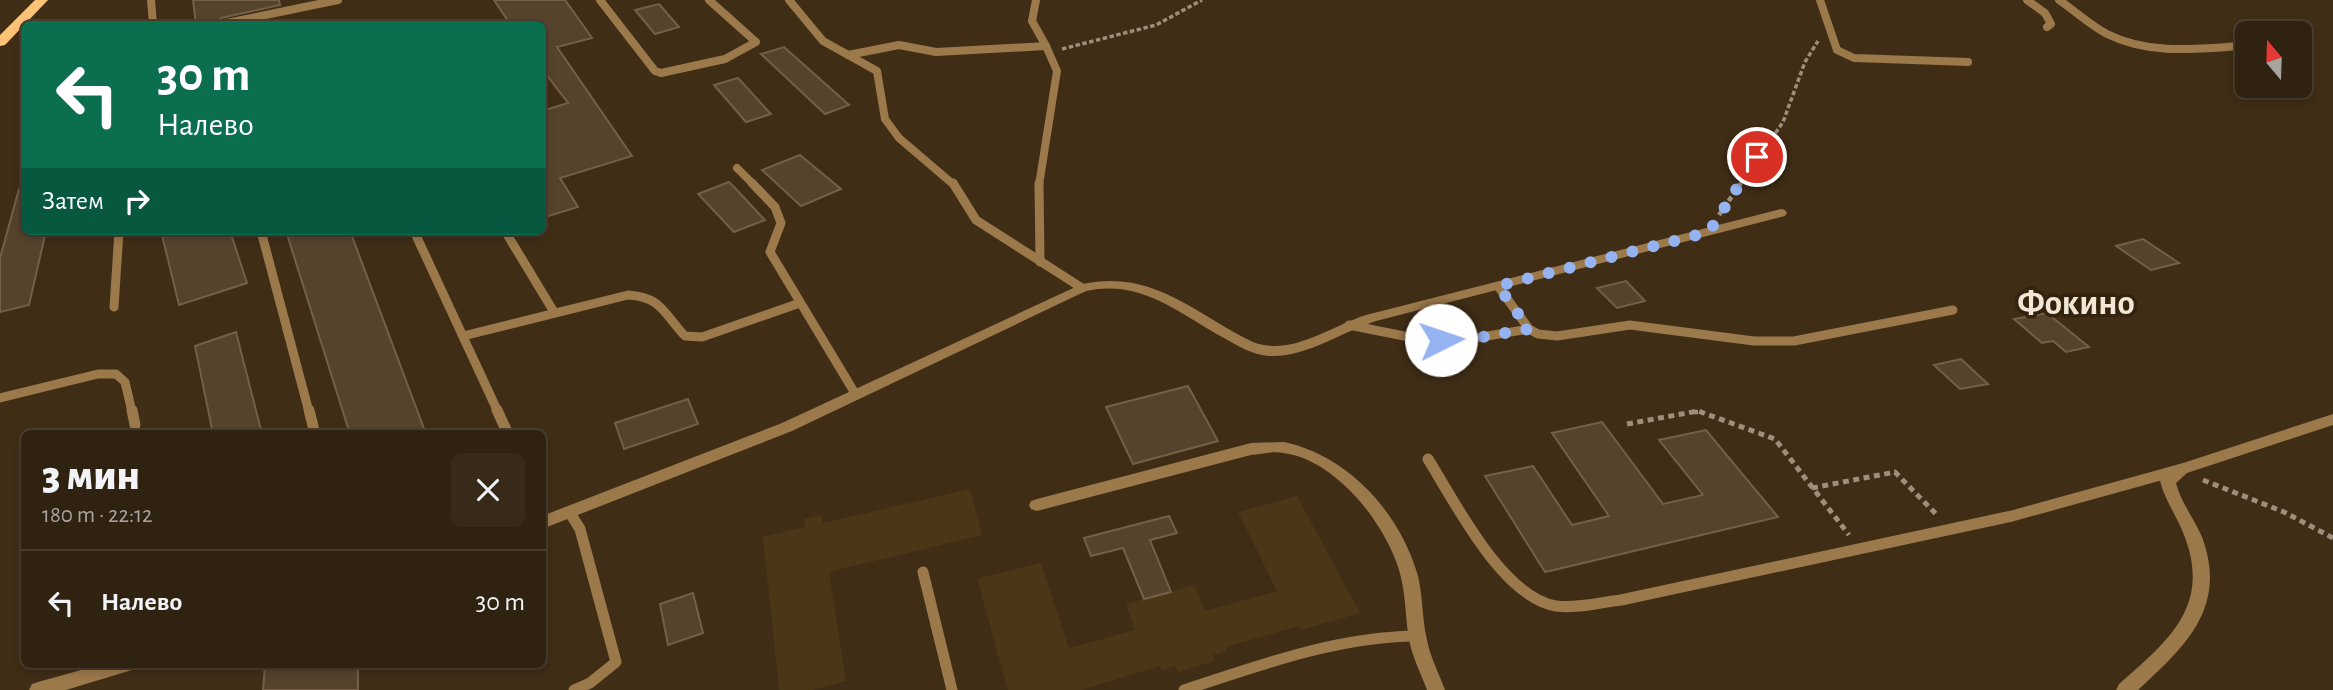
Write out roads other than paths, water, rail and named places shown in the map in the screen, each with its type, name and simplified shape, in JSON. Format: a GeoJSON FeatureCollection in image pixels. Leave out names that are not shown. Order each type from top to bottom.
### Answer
{"type":"FeatureCollection","features":[{"type":"Feature","properties":{"kind":"main road"},"geometry":{"type":"LineString","coordinates":[[0,42],[42,0]]}},
{"type":"Feature","properties":{"kind":"street"},"geometry":{"type":"LineString","coordinates":[[546,522],[727,453],[1102,281],[1120,281],[1140,286],[1264,351],[1282,351],[1348,325],[1781,214]]}},
{"type":"Feature","properties":{"kind":"street"},"geometry":{"type":"LineString","coordinates":[[2125,690],[2166,655],[2182,637],[2197,610],[2204,568],[2193,534],[2171,495],[2168,481],[2182,469],[2333,419]]}},
{"type":"Feature","properties":{"kind":"street"},"geometry":{"type":"LineString","coordinates":[[1037,505],[1251,449],[1287,447],[1337,471],[1360,491],[1381,517],[1405,561],[1418,616],[1417,636],[1436,690]]}},
{"type":"Feature","properties":{"kind":"street"},"geometry":{"type":"LineString","coordinates":[[38,690],[115,668]]}},
{"type":"Feature","properties":{"kind":"lane"},"geometry":{"type":"LineString","coordinates":[[151,0],[153,21]]}},
{"type":"Feature","properties":{"kind":"lane"},"geometry":{"type":"LineString","coordinates":[[234,21],[301,4],[338,0]]}},
{"type":"Feature","properties":{"kind":"lane"},"geometry":{"type":"LineString","coordinates":[[600,0],[655,71],[661,73],[723,59],[751,48],[756,42],[709,0]]}},
{"type":"Feature","properties":{"kind":"lane"},"geometry":{"type":"LineString","coordinates":[[789,0],[823,41],[877,71],[885,119],[899,138],[953,183],[976,220],[1082,288]]}},
{"type":"Feature","properties":{"kind":"lane"},"geometry":{"type":"LineString","coordinates":[[1036,0],[1032,21],[1057,71],[1039,171],[1040,262]]}},
{"type":"Feature","properties":{"kind":"lane"},"geometry":{"type":"LineString","coordinates":[[1820,0],[1837,50],[1854,58],[1968,62]]}},
{"type":"Feature","properties":{"kind":"lane"},"geometry":{"type":"LineString","coordinates":[[2028,0],[2050,19],[2051,24],[2047,27]]}},
{"type":"Feature","properties":{"kind":"lane"},"geometry":{"type":"LineString","coordinates":[[2059,0],[2107,34],[2122,41],[2161,48],[2235,46]]}},
{"type":"Feature","properties":{"kind":"lane"},"geometry":{"type":"LineString","coordinates":[[848,55],[899,45],[936,52],[1046,46]]}},
{"type":"Feature","properties":{"kind":"lane"},"geometry":{"type":"LineString","coordinates":[[737,168],[775,207],[781,223],[770,252],[856,396]]}},
{"type":"Feature","properties":{"kind":"lane"},"geometry":{"type":"LineString","coordinates":[[114,307],[119,235]]}},
{"type":"Feature","properties":{"kind":"lane"},"geometry":{"type":"LineString","coordinates":[[262,235],[313,430]]}},
{"type":"Feature","properties":{"kind":"lane"},"geometry":{"type":"LineString","coordinates":[[416,235],[506,430]]}},
{"type":"Feature","properties":{"kind":"lane"},"geometry":{"type":"LineString","coordinates":[[507,235],[554,312]]}},
{"type":"Feature","properties":{"kind":"lane"},"geometry":{"type":"LineString","coordinates":[[1498,286],[1529,329],[1538,334],[1557,336],[1630,325],[1744,341],[1794,341],[1953,310]]}},
{"type":"Feature","properties":{"kind":"lane"},"geometry":{"type":"LineString","coordinates":[[463,336],[628,295],[646,295],[660,303],[685,337],[702,337],[800,303]]}},
{"type":"Feature","properties":{"kind":"lane"},"geometry":{"type":"LineString","coordinates":[[1348,325],[1424,340],[1458,341],[1529,329]]}},
{"type":"Feature","properties":{"kind":"lane"},"geometry":{"type":"LineString","coordinates":[[0,398],[98,374],[116,374],[125,382],[135,425]]}},
{"type":"Feature","properties":{"kind":"lane"},"geometry":{"type":"LineString","coordinates":[[1428,459],[1496,566],[1522,589],[1556,606],[1621,600],[2012,516],[2182,469]]}},
{"type":"Feature","properties":{"kind":"lane"},"geometry":{"type":"LineString","coordinates":[[570,513],[580,529],[616,662],[590,683],[574,690]]}},
{"type":"Feature","properties":{"kind":"lane"},"geometry":{"type":"LineString","coordinates":[[923,572],[952,690]]}},
{"type":"Feature","properties":{"kind":"lane"},"geometry":{"type":"LineString","coordinates":[[1184,690],[1331,645],[1397,635],[1417,636]]}},
{"type":"Feature","properties":{"kind":"district","name":"Фокино"},"geometry":{"type":"Point","coordinates":[2076,302]}}]}
